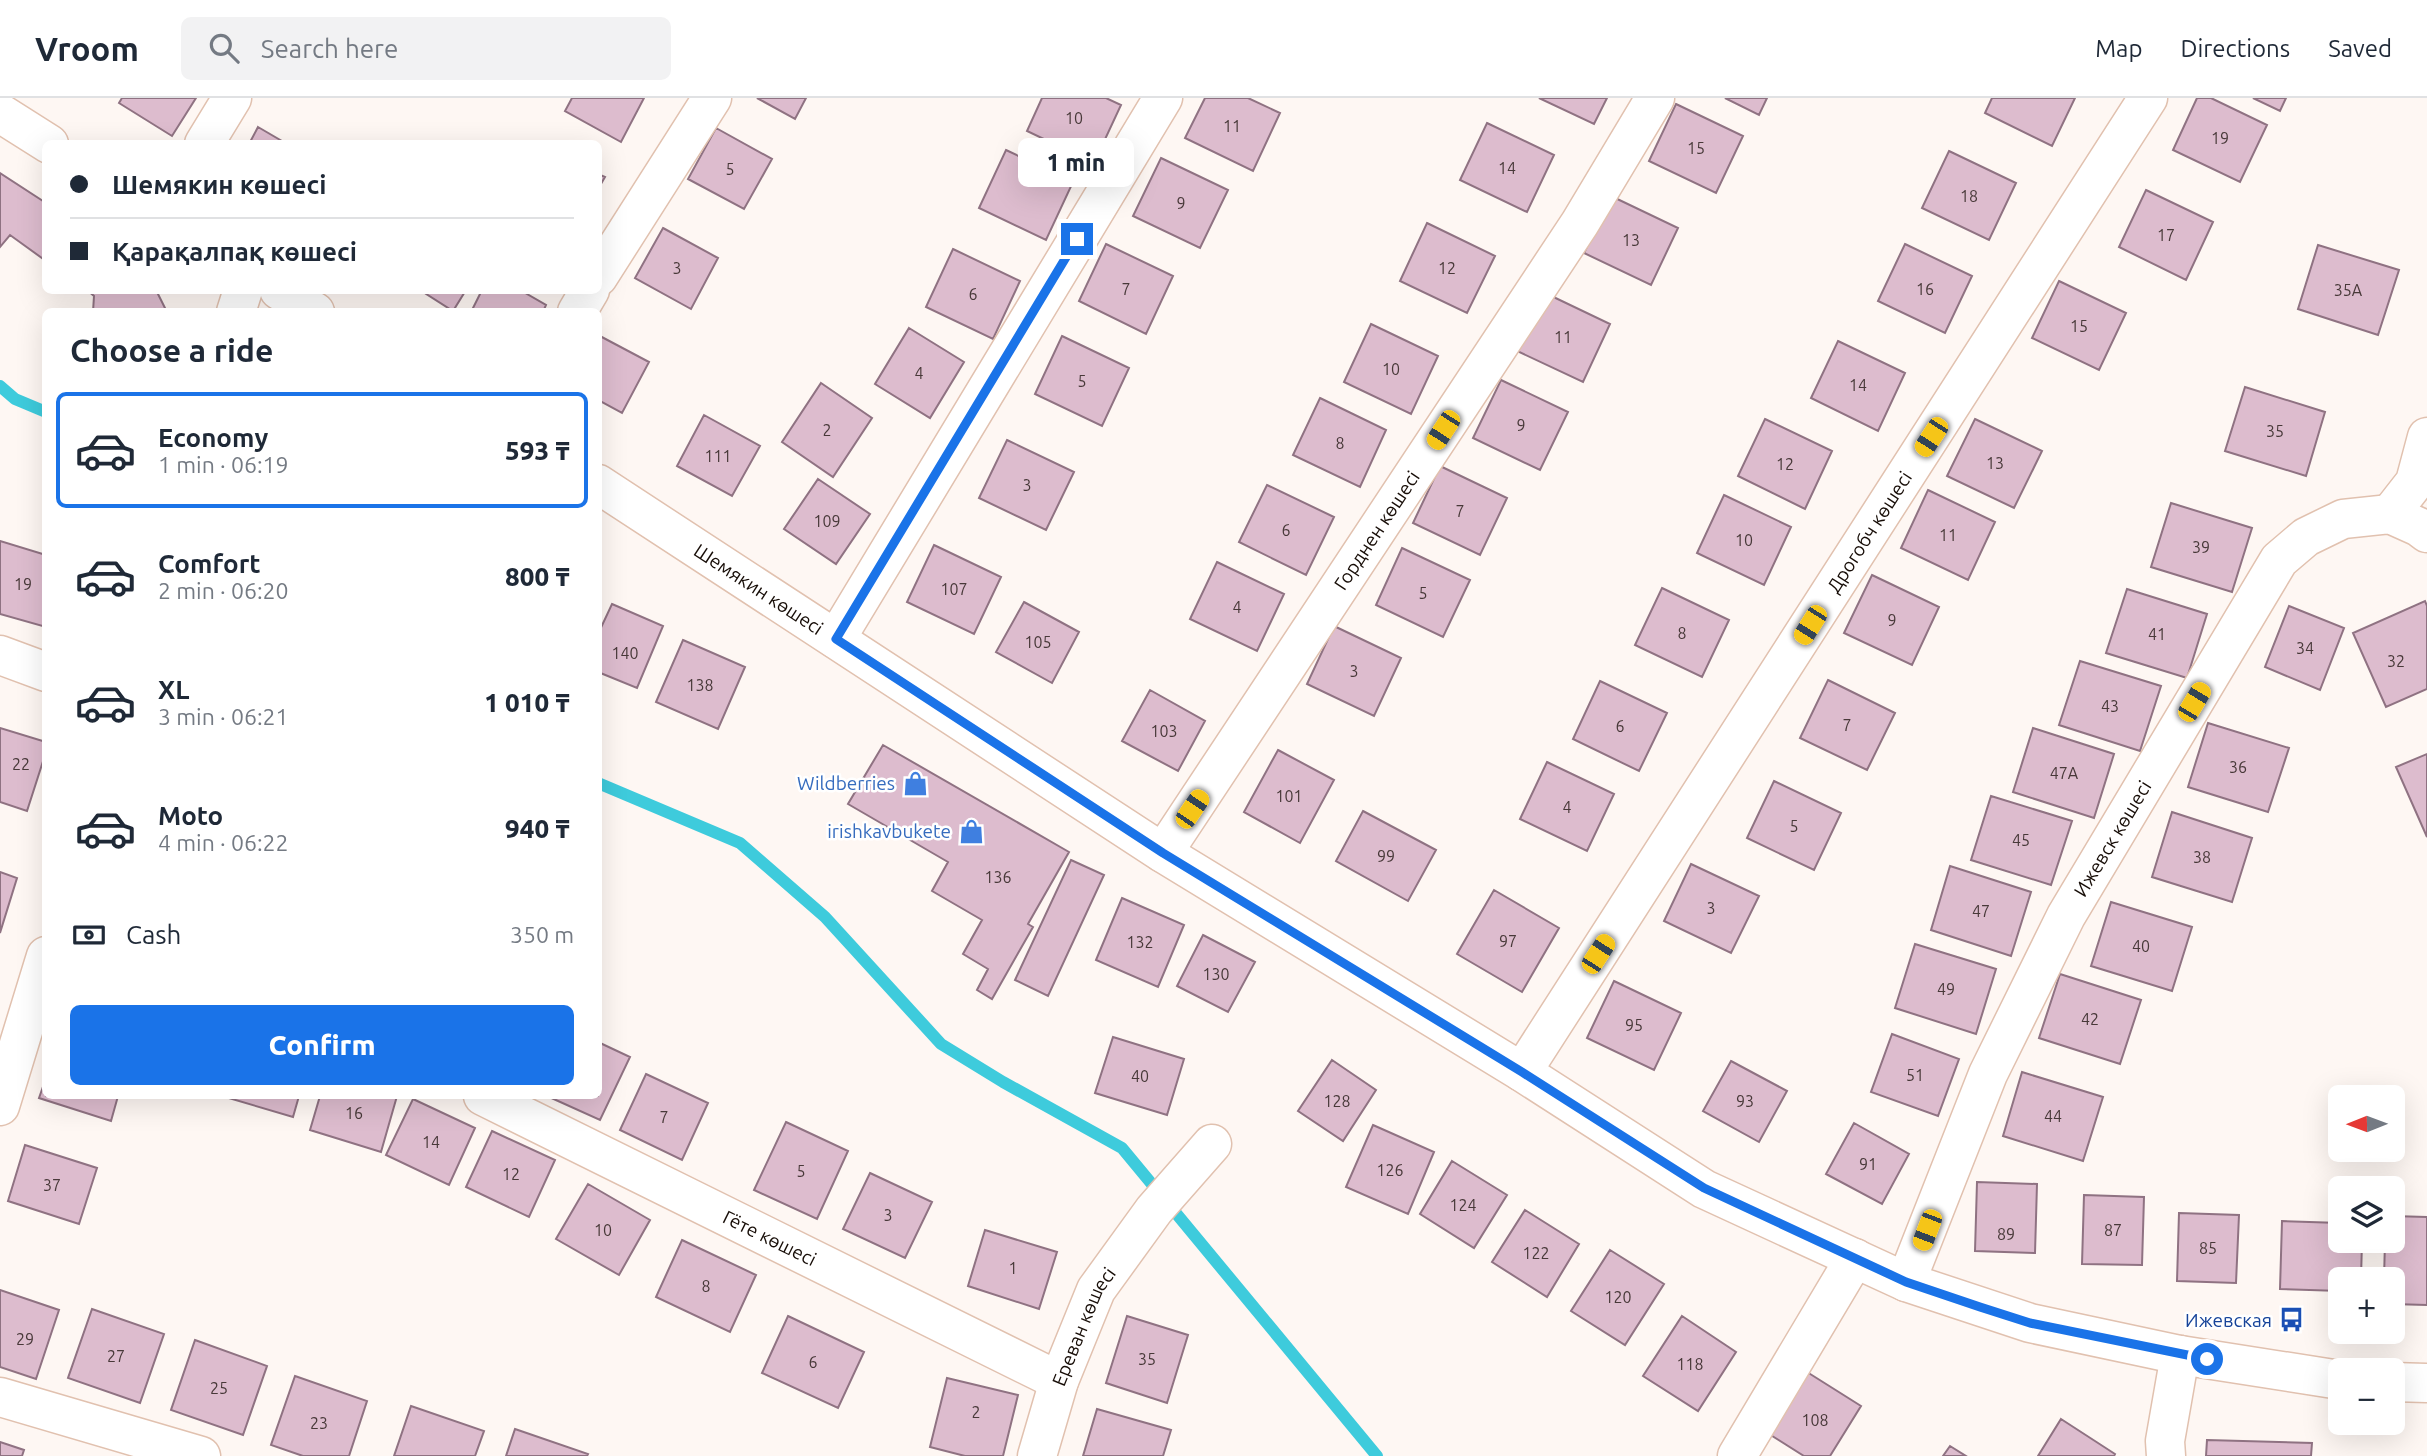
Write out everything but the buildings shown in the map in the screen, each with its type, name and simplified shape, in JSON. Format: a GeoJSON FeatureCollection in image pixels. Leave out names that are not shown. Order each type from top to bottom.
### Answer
{"type":"FeatureCollection","features":[{"type":"Feature","properties":{"kind":"street"},"geometry":{"type":"LineString","coordinates":[[206,140],[232,98]]}},
{"type":"Feature","properties":{"kind":"street"},"geometry":{"type":"LineString","coordinates":[[602,271],[712,98]]}},
{"type":"Feature","properties":{"kind":"street"},"geometry":{"type":"LineString","coordinates":[[836,639],[1163,98]]}},
{"type":"Feature","properties":{"kind":"street","name":"Горднен көшесі"},"geometry":{"type":"LineString","coordinates":[[1163,853],[1580,223],[1655,98]]}},
{"type":"Feature","properties":{"kind":"street","name":"Дрогобч көшесі"},"geometry":{"type":"LineString","coordinates":[[1522,1072],[2148,98]]}},
{"type":"Feature","properties":{"kind":"street"},"geometry":{"type":"LineString","coordinates":[[0,113],[43,140]]}},
{"type":"Feature","properties":{"kind":"street"},"geometry":{"type":"LineString","coordinates":[[286,294],[308,308]]}},
{"type":"Feature","properties":{"kind":"street"},"geometry":{"type":"LineString","coordinates":[[2427,437],[2415,482],[2390,514],[2427,533]]}},
{"type":"Feature","properties":{"kind":"street","name":"Шемякин көшесі"},"geometry":{"type":"LineString","coordinates":[[602,487],[1163,853],[1522,1072],[1704,1188],[1906,1282],[2030,1323],[2180,1355],[2328,1378]]}},
{"type":"Feature","properties":{"kind":"street","name":"Ижевск көшесі"},"geometry":{"type":"LineString","coordinates":[[1906,1282],[1988,1073],[2066,916],[2278,560],[2306,537],[2343,519],[2390,514]]}},
{"type":"Feature","properties":{"kind":"street"},"geometry":{"type":"LineString","coordinates":[[0,655],[42,671]]}},
{"type":"Feature","properties":{"kind":"street"},"geometry":{"type":"LineString","coordinates":[[0,1106],[11,1028],[42,964]]}},
{"type":"Feature","properties":{"kind":"street","name":"Гёте көшесі"},"geometry":{"type":"LineString","coordinates":[[489,1099],[1059,1381]]}},
{"type":"Feature","properties":{"kind":"street","name":"Ереван көшесі"},"geometry":{"type":"LineString","coordinates":[[1037,1456],[1059,1381],[1096,1290],[1154,1210],[1212,1144]]}},
{"type":"Feature","properties":{"kind":"street"},"geometry":{"type":"LineString","coordinates":[[1737,1456],[1855,1258]]}},
{"type":"Feature","properties":{"kind":"street"},"geometry":{"type":"LineString","coordinates":[[2166,1456],[2165,1441],[2180,1355]]}},
{"type":"Feature","properties":{"kind":"street"},"geometry":{"type":"LineString","coordinates":[[2405,1382],[2427,1383]]}},
{"type":"Feature","properties":{"kind":"street"},"geometry":{"type":"LineString","coordinates":[[0,1397],[201,1456]]}},
{"type":"Feature","properties":{"kind":"waterway"},"geometry":{"type":"LineString","coordinates":[[0,386],[15,399],[42,410]]}},
{"type":"Feature","properties":{"kind":"waterway"},"geometry":{"type":"LineString","coordinates":[[602,785],[740,843],[825,917],[941,1044],[1122,1148],[1377,1456]]}},
{"type":"Feature","properties":{"kind":"place","name":"Wildberries"},"geometry":{"type":"Point","coordinates":[915,783]}},
{"type":"Feature","properties":{"kind":"place","name":"irishkavbukete"},"geometry":{"type":"Point","coordinates":[971,831]}},
{"type":"Feature","properties":{"kind":"place","name":"Ижевская"},"geometry":{"type":"Point","coordinates":[2292,1320]}},
{"type":"Feature","properties":{"kind":"route"},"geometry":{"type":"LineString","coordinates":[[1077,239],[836,639],[1163,853],[1522,1072],[1704,1188],[1906,1282],[2030,1323],[2207,1359]]}}]}
